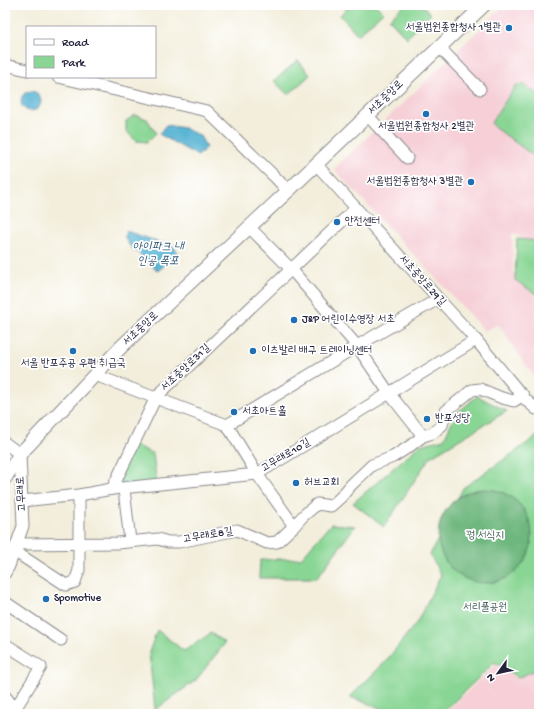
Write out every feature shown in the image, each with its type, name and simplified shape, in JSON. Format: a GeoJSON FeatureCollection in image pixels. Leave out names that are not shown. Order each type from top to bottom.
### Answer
{"type":"FeatureCollection","features":[{"type":"Feature","properties":{"kind":"main road","name":"서초중앙로"},"geometry":{"type":"LineString","coordinates":[[5,478],[20,454],[121,347],[368,116],[484,5]]}},
{"type":"Feature","properties":{"kind":"street"},"geometry":{"type":"LineString","coordinates":[[439,47],[480,89]]}},
{"type":"Feature","properties":{"kind":"street"},"geometry":{"type":"LineString","coordinates":[[5,65],[26,70]]}},
{"type":"Feature","properties":{"kind":"street"},"geometry":{"type":"LineString","coordinates":[[62,78],[207,111],[288,191]]}},
{"type":"Feature","properties":{"kind":"street"},"geometry":{"type":"LineString","coordinates":[[368,116],[408,158]]}},
{"type":"Feature","properties":{"kind":"street","name":"서초중앙로29길"},"geometry":{"type":"LineString","coordinates":[[316,164],[476,340],[536,409]]}},
{"type":"Feature","properties":{"kind":"street","name":"서초중앙로31길"},"geometry":{"type":"LineString","coordinates":[[112,489],[156,397],[356,208]]}},
{"type":"Feature","properties":{"kind":"street"},"geometry":{"type":"LineString","coordinates":[[249,227],[291,269],[357,346],[389,393],[423,436]]}},
{"type":"Feature","properties":{"kind":"street"},"geometry":{"type":"LineString","coordinates":[[227,425],[438,299]]}},
{"type":"Feature","properties":{"kind":"street","name":"고무래로10길"},"geometry":{"type":"LineString","coordinates":[[22,501],[79,495],[112,489],[257,474],[476,340]]}},
{"type":"Feature","properties":{"kind":"street"},"geometry":{"type":"LineString","coordinates":[[95,375],[227,425],[257,474],[294,526]]}},
{"type":"Feature","properties":{"kind":"street","name":"고무래로8길"},"geometry":{"type":"LineString","coordinates":[[16,548],[118,543],[158,539],[168,542],[180,542],[238,530],[267,543],[277,542],[316,504],[331,506],[372,465],[393,457],[423,436],[433,433],[442,425],[446,412],[472,390],[480,389],[514,401],[524,397]]}},
{"type":"Feature","properties":{"kind":"street"},"geometry":{"type":"LineString","coordinates":[[5,443],[20,454]]}},
{"type":"Feature","properties":{"kind":"street","name":"고무래로"},"geometry":{"type":"LineString","coordinates":[[5,572],[9,566],[23,526],[20,454]]}},
{"type":"Feature","properties":{"kind":"street"},"geometry":{"type":"LineString","coordinates":[[124,488],[130,541]]}},
{"type":"Feature","properties":{"kind":"street"},"geometry":{"type":"LineString","coordinates":[[16,548],[66,585],[75,582],[79,570],[79,495]]}},
{"type":"Feature","properties":{"kind":"street"},"geometry":{"type":"LineString","coordinates":[[5,602],[61,640]]}},
{"type":"Feature","properties":{"kind":"street"},"geometry":{"type":"LineString","coordinates":[[5,644],[41,668],[16,711],[5,696]]}},
{"type":"Feature","properties":{"kind":"shaded area"},"geometry":{"type":"Polygon","coordinates":[[[505,5],[539,5],[539,247],[512,233],[513,272],[539,300],[539,382],[524,363],[498,324],[485,331],[334,169],[505,5]]]}},
{"type":"Feature","properties":{"kind":"shaded area"},"geometry":{"type":"Polygon","coordinates":[[[496,664],[517,679],[539,669],[539,714],[444,714],[496,664]]]}},
{"type":"Feature","properties":{"kind":"green space"},"geometry":{"type":"Polygon","coordinates":[[[351,5],[376,5],[383,12],[358,35],[340,15],[351,5]]]}},
{"type":"Feature","properties":{"kind":"green space"},"geometry":{"type":"Polygon","coordinates":[[[404,5],[422,5],[431,14],[407,38],[389,19],[404,5]]]}},
{"type":"Feature","properties":{"kind":"green space"},"geometry":{"type":"Polygon","coordinates":[[[298,60],[310,75],[288,95],[274,81],[298,60]]]}},
{"type":"Feature","properties":{"kind":"green space"},"geometry":{"type":"Polygon","coordinates":[[[523,84],[539,95],[539,160],[491,123],[516,85],[523,84]]]}},
{"type":"Feature","properties":{"kind":"green space"},"geometry":{"type":"Polygon","coordinates":[[[135,115],[147,119],[156,133],[147,142],[136,141],[126,131],[126,121],[135,115]]]}},
{"type":"Feature","properties":{"kind":"green space"},"geometry":{"type":"Polygon","coordinates":[[[517,239],[539,241],[539,296],[515,280],[517,239]]]}},
{"type":"Feature","properties":{"kind":"green space"},"geometry":{"type":"Polygon","coordinates":[[[477,396],[507,411],[430,457],[384,527],[353,503],[420,445],[444,439],[455,415],[477,396]]]}},
{"type":"Feature","properties":{"kind":"green space","name":"서리풀공원"},"geometry":{"type":"Polygon","coordinates":[[[539,435],[539,668],[518,678],[495,662],[441,714],[378,714],[383,709],[350,697],[386,661],[417,622],[441,575],[430,555],[463,488],[539,435]]]}},
{"type":"Feature","properties":{"kind":"green space"},"geometry":{"type":"Polygon","coordinates":[[[133,444],[153,454],[157,485],[112,489],[133,444]]]}},
{"type":"Feature","properties":{"kind":"green space","name":"꿩 서식지"},"geometry":{"type":"Polygon","coordinates":[[[476,489],[494,489],[503,492],[519,502],[529,518],[532,527],[532,545],[529,554],[519,570],[503,580],[494,583],[476,583],[467,580],[451,570],[441,554],[438,545],[438,527],[441,518],[451,502],[467,492],[476,489]]]}},
{"type":"Feature","properties":{"kind":"green space"},"geometry":{"type":"Polygon","coordinates":[[[331,524],[355,526],[317,578],[259,578],[260,560],[301,558],[331,524]]]}},
{"type":"Feature","properties":{"kind":"green space"},"geometry":{"type":"Polygon","coordinates":[[[157,630],[184,651],[211,633],[225,643],[196,680],[155,710],[149,652],[157,630]]]}},
{"type":"Feature","properties":{"kind":"water"},"geometry":{"type":"Polygon","coordinates":[[[31,91],[38,94],[41,101],[38,108],[31,111],[24,108],[21,101],[24,94],[31,91]]]}},
{"type":"Feature","properties":{"kind":"water"},"geometry":{"type":"Polygon","coordinates":[[[166,125],[184,128],[200,136],[206,147],[198,156],[159,134],[166,125]]]}},
{"type":"Feature","properties":{"kind":"water","name":"아이파크 내 인공 폭포"},"geometry":{"type":"Polygon","coordinates":[[[126,231],[174,247],[178,253],[158,271],[129,245],[125,238],[126,231]]]}},
{"type":"Feature","properties":{"kind":"place","name":"서울법원종합청사 1별관"},"geometry":{"type":"Point","coordinates":[509,28]}},
{"type":"Feature","properties":{"kind":"place","name":"서울법원종합청사 2별관"},"geometry":{"type":"Point","coordinates":[426,114]}},
{"type":"Feature","properties":{"kind":"place","name":"서울법원종합청사 3별관"},"geometry":{"type":"Point","coordinates":[471,182]}},
{"type":"Feature","properties":{"kind":"place","name":"안전센터"},"geometry":{"type":"Point","coordinates":[337,222]}},
{"type":"Feature","properties":{"kind":"place","name":"J&P 어린이수영장 서초"},"geometry":{"type":"Point","coordinates":[294,320]}},
{"type":"Feature","properties":{"kind":"place","name":"서울 반포주공 우편 취급국"},"geometry":{"type":"Point","coordinates":[73,351]}},
{"type":"Feature","properties":{"kind":"place","name":"이츠발리 배구 트레이닝센터"},"geometry":{"type":"Point","coordinates":[253,351]}},
{"type":"Feature","properties":{"kind":"place","name":"서초아트홀"},"geometry":{"type":"Point","coordinates":[234,412]}},
{"type":"Feature","properties":{"kind":"place","name":"반포성당"},"geometry":{"type":"Point","coordinates":[427,419]}},
{"type":"Feature","properties":{"kind":"place","name":"허브교회"},"geometry":{"type":"Point","coordinates":[296,483]}},
{"type":"Feature","properties":{"kind":"place","name":"Spomotive"},"geometry":{"type":"Point","coordinates":[46,599]}}]}
